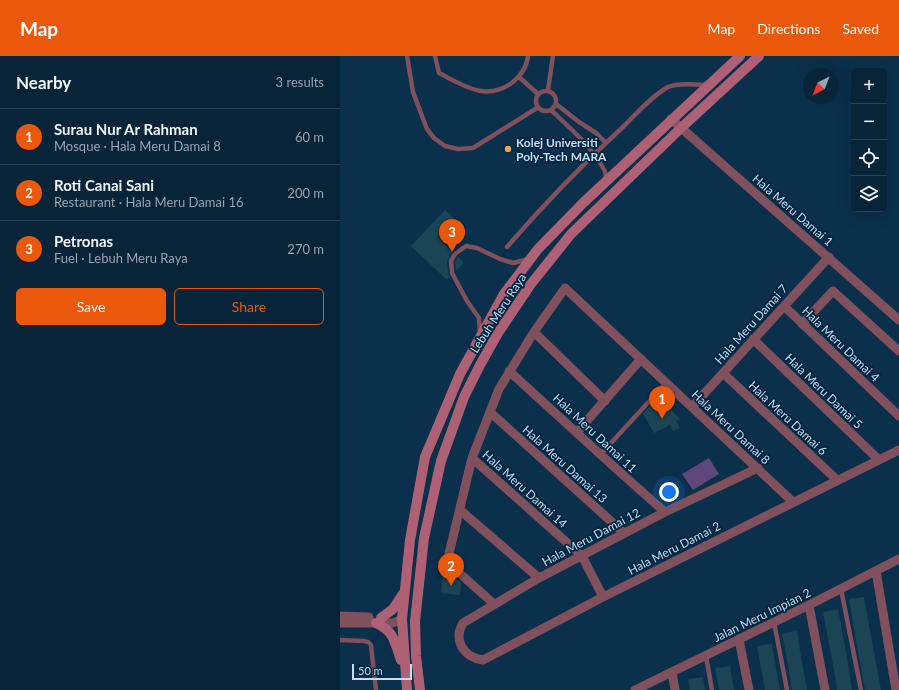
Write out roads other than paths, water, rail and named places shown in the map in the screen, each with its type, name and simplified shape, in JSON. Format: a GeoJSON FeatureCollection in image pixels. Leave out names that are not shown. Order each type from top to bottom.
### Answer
{"type":"FeatureCollection","features":[{"type":"Feature","properties":{"kind":"main road","name":"Lebuh Meru Raya"},"geometry":{"type":"LineString","coordinates":[[407,690],[404,667],[402,619],[410,540],[425,457],[460,374],[504,294],[538,249],[577,209],[671,119],[740,56]]}},
{"type":"Feature","properties":{"kind":"main road","name":"Lebuh Meru Raya"},"geometry":{"type":"LineString","coordinates":[[420,690],[416,656],[415,621],[424,538],[441,461],[464,397],[498,333],[530,284],[571,234],[681,128],[759,56]]}},
{"type":"Feature","properties":{"kind":"main road"},"geometry":{"type":"LineString","coordinates":[[404,667],[392,635],[378,620],[393,609],[405,591]]}},
{"type":"Feature","properties":{"kind":"main road"},"geometry":{"type":"LineString","coordinates":[[402,619],[409,615],[416,603]]}},
{"type":"Feature","properties":{"kind":"main road"},"geometry":{"type":"LineString","coordinates":[[402,619],[408,622],[410,644],[416,656]]}},
{"type":"Feature","properties":{"kind":"street","name":"Hala Meru Damai 1"},"geometry":{"type":"LineString","coordinates":[[671,119],[899,320]]}},
{"type":"Feature","properties":{"kind":"street","name":"Hala Meru Damai 7"},"geometry":{"type":"LineString","coordinates":[[692,407],[829,257]]}},
{"type":"Feature","properties":{"kind":"street","name":"Hala Meru Damai 8"},"geometry":{"type":"LineString","coordinates":[[534,332],[565,288],[793,502]]}},
{"type":"Feature","properties":{"kind":"street"},"geometry":{"type":"LineString","coordinates":[[802,324],[833,291],[899,351]]}},
{"type":"Feature","properties":{"kind":"street","name":"Hala Meru Damai 4"},"geometry":{"type":"LineString","coordinates":[[784,306],[899,416]]}},
{"type":"Feature","properties":{"kind":"street"},"geometry":{"type":"LineString","coordinates":[[494,604],[448,562],[472,458],[498,389],[534,332],[605,400]]}},
{"type":"Feature","properties":{"kind":"street","name":"Hala Meru Damai 5"},"geometry":{"type":"LineString","coordinates":[[753,340],[878,459]]}},
{"type":"Feature","properties":{"kind":"street"},"geometry":{"type":"LineString","coordinates":[[577,432],[641,359]]}},
{"type":"Feature","properties":{"kind":"street","name":"Hala Meru Damai 11"},"geometry":{"type":"LineString","coordinates":[[509,371],[577,432],[600,455],[665,512]]}},
{"type":"Feature","properties":{"kind":"street","name":"Hala Meru Damai 6"},"geometry":{"type":"LineString","coordinates":[[723,373],[837,480]]}},
{"type":"Feature","properties":{"kind":"street","name":"Hala Meru Damai 13"},"geometry":{"type":"LineString","coordinates":[[490,412],[624,534]]}},
{"type":"Feature","properties":{"kind":"street","name":"Hala Meru Damai 2"},"geometry":{"type":"LineString","coordinates":[[462,648],[468,655],[475,659],[483,660],[603,597],[878,459],[899,450]]}},
{"type":"Feature","properties":{"kind":"street","name":"Hala Meru Damai 14"},"geometry":{"type":"LineString","coordinates":[[472,458],[582,556],[603,597]]}},
{"type":"Feature","properties":{"kind":"street","name":"Hala Meru Damai 12"},"geometry":{"type":"LineString","coordinates":[[462,648],[459,639],[459,630],[463,623],[494,604],[539,578],[665,512],[758,468]]}},
{"type":"Feature","properties":{"kind":"street"},"geometry":{"type":"LineString","coordinates":[[460,510],[539,578]]}},
{"type":"Feature","properties":{"kind":"street","name":"Jalan Meru Impian 2"},"geometry":{"type":"LineString","coordinates":[[636,690],[899,559]]}},
{"type":"Feature","properties":{"kind":"street"},"geometry":{"type":"LineString","coordinates":[[876,571],[895,663],[896,690]]}},
{"type":"Feature","properties":{"kind":"street"},"geometry":{"type":"LineString","coordinates":[[809,605],[825,690]]}},
{"type":"Feature","properties":{"kind":"street"},"geometry":{"type":"LineString","coordinates":[[340,616],[393,623],[402,619]]}},
{"type":"Feature","properties":{"kind":"street"},"geometry":{"type":"LineString","coordinates":[[340,623],[378,620]]}},
{"type":"Feature","properties":{"kind":"street"},"geometry":{"type":"LineString","coordinates":[[740,639],[749,690]]}},
{"type":"Feature","properties":{"kind":"street"},"geometry":{"type":"LineString","coordinates":[[672,672],[675,690]]}},
{"type":"Feature","properties":{"kind":"lane"},"geometry":{"type":"LineString","coordinates":[[406,56],[413,92],[427,129],[434,138],[446,146],[458,149],[473,148],[537,108]]}},
{"type":"Feature","properties":{"kind":"lane"},"geometry":{"type":"LineString","coordinates":[[435,56],[439,72],[469,88],[488,92],[507,87],[519,77],[528,62],[528,56]]}},
{"type":"Feature","properties":{"kind":"lane"},"geometry":{"type":"LineString","coordinates":[[548,90],[553,56]]}},
{"type":"Feature","properties":{"kind":"lane"},"geometry":{"type":"LineString","coordinates":[[519,77],[538,94]]}},
{"type":"Feature","properties":{"kind":"lane"},"geometry":{"type":"LineString","coordinates":[[507,247],[534,216],[593,154],[655,97],[670,86],[709,85]]}},
{"type":"Feature","properties":{"kind":"lane"},"geometry":{"type":"LineString","coordinates":[[548,90],[554,94],[557,99],[556,104],[551,110],[546,111],[537,108],[536,102],[538,94],[542,91],[548,90]]}},
{"type":"Feature","properties":{"kind":"lane"},"geometry":{"type":"LineString","coordinates":[[556,104],[596,133],[606,143]]}},
{"type":"Feature","properties":{"kind":"lane"},"geometry":{"type":"LineString","coordinates":[[551,110],[571,129],[593,154],[604,169],[607,181]]}},
{"type":"Feature","properties":{"kind":"lane"},"geometry":{"type":"LineString","coordinates":[[480,338],[479,318],[467,301],[452,273],[451,261],[455,254],[466,246],[477,248],[500,259],[513,263],[531,259]]}},
{"type":"Feature","properties":{"kind":"lane"},"geometry":{"type":"LineString","coordinates":[[600,455],[666,382]]}},
{"type":"Feature","properties":{"kind":"lane"},"geometry":{"type":"LineString","coordinates":[[841,589],[861,690]]}},
{"type":"Feature","properties":{"kind":"lane"},"geometry":{"type":"LineString","coordinates":[[774,622],[787,690]]}},
{"type":"Feature","properties":{"kind":"lane"},"geometry":{"type":"LineString","coordinates":[[340,640],[364,641],[371,645],[376,690]]}},
{"type":"Feature","properties":{"kind":"lane"},"geometry":{"type":"LineString","coordinates":[[706,656],[712,690]]}},
{"type":"Feature","properties":{"kind":"place","name":"Kolej Universiti Poly-Tech MARA"},"geometry":{"type":"Point","coordinates":[508,149]}},
{"type":"Feature","properties":{"kind":"place","name":"Petronas"},"geometry":{"type":"Point","coordinates":[452,252]}},
{"type":"Feature","properties":{"kind":"place","name":"Surau Nur Ar Rahman"},"geometry":{"type":"Point","coordinates":[662,419]}},
{"type":"Feature","properties":{"kind":"place","name":"Roti Canai Sani"},"geometry":{"type":"Point","coordinates":[451,586]}}]}
